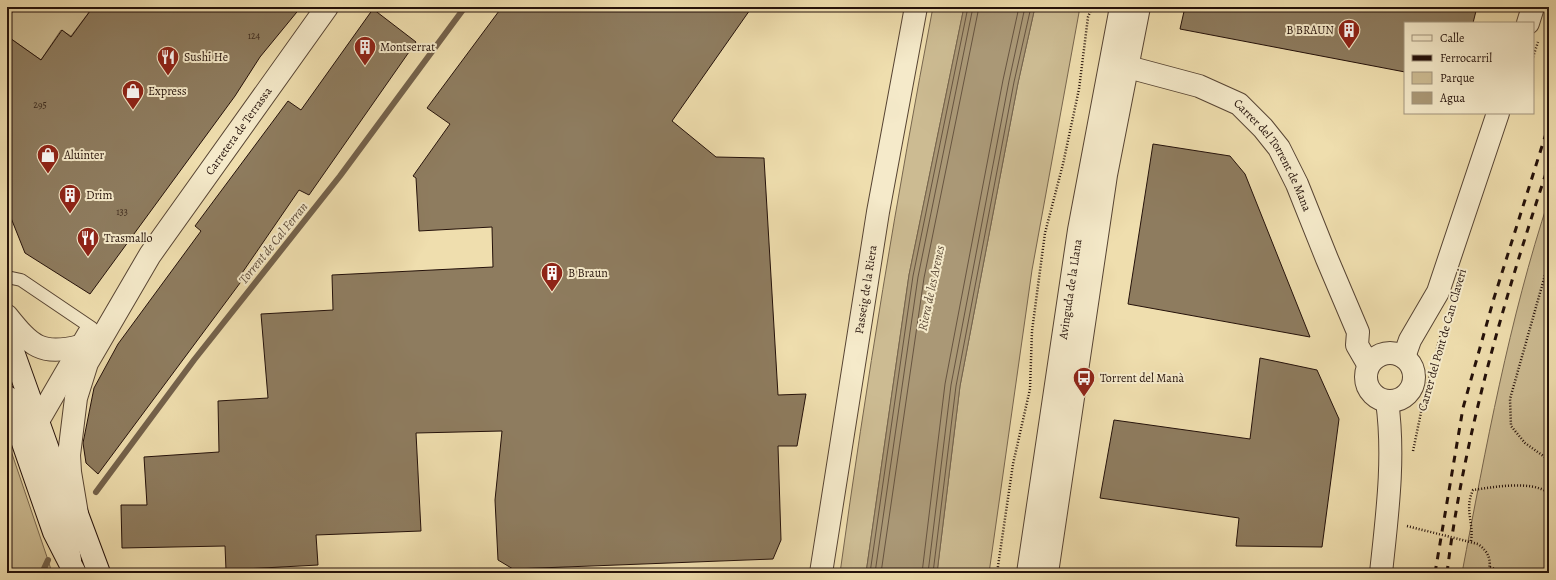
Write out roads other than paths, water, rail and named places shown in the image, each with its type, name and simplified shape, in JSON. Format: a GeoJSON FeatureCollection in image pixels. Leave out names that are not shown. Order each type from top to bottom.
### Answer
{"type":"FeatureCollection","features":[{"type":"Feature","properties":{"kind":"street","name":"Carretera de Terrassa"},"geometry":{"type":"LineString","coordinates":[[150,255],[327,7]]}},
{"type":"Feature","properties":{"kind":"street","name":"Passeig de la Riera"},"geometry":{"type":"LineString","coordinates":[[821,573],[876,219],[916,7]]}},
{"type":"Feature","properties":{"kind":"street","name":"Avinguda de la Llana"},"geometry":{"type":"LineString","coordinates":[[1047,573],[1106,175],[1118,65],[1121,7]]}},
{"type":"Feature","properties":{"kind":"street","name":"Avinguda de la Llana"},"geometry":{"type":"LineString","coordinates":[[1028,573],[1079,230],[1118,65],[1139,7]]}},
{"type":"Feature","properties":{"kind":"street"},"geometry":{"type":"LineString","coordinates":[[1528,22],[1533,7]]}},
{"type":"Feature","properties":{"kind":"street","name":"Carrer del Torrent de Mana"},"geometry":{"type":"LineString","coordinates":[[1118,65],[1199,86],[1239,104],[1263,128],[1279,148],[1297,184],[1327,260],[1358,332],[1369,336],[1386,358]]}},
{"type":"Feature","properties":{"kind":"street","name":"Carrer del Pont de Can Claveri"},"geometry":{"type":"LineString","coordinates":[[1386,358],[1410,340],[1438,292],[1498,114]]}},
{"type":"Feature","properties":{"kind":"street"},"geometry":{"type":"LineString","coordinates":[[73,567],[66,530],[38,448],[36,435],[38,420],[86,337],[110,303],[150,255]]}},
{"type":"Feature","properties":{"kind":"street"},"geometry":{"type":"LineString","coordinates":[[99,573],[77,514],[70,472],[69,454],[76,398],[87,363],[150,255]]}},
{"type":"Feature","properties":{"kind":"street"},"geometry":{"type":"LineString","coordinates":[[7,316],[29,341],[43,349],[62,351],[86,337]]}},
{"type":"Feature","properties":{"kind":"street"},"geometry":{"type":"LineString","coordinates":[[7,335],[65,496],[77,514]]}},
{"type":"Feature","properties":{"kind":"street"},"geometry":{"type":"LineString","coordinates":[[1386,358],[1410,364],[1414,374],[1413,384],[1409,392],[1401,399],[1387,401],[1378,399],[1368,390],[1365,377],[1386,358]]}},
{"type":"Feature","properties":{"kind":"street"},"geometry":{"type":"LineString","coordinates":[[7,397],[54,532],[73,567]]}},
{"type":"Feature","properties":{"kind":"street"},"geometry":{"type":"LineString","coordinates":[[1381,573],[1387,518],[1390,428],[1387,401]]}},
{"type":"Feature","properties":{"kind":"lane"},"geometry":{"type":"LineString","coordinates":[[7,277],[21,280],[86,337]]}},
{"type":"Feature","properties":{"kind":"water","name":"Riera de les Arenes"},"geometry":{"type":"Polygon","coordinates":[[[964,7],[1035,7],[1018,83],[960,386],[937,573],[866,573],[909,275],[964,7]]]}},
{"type":"Feature","properties":{"kind":"waterway","name":"Torrent de Cal Ferran"},"geometry":{"type":"LineString","coordinates":[[96,492],[194,360],[340,176],[465,7]]}},
{"type":"Feature","properties":{"kind":"waterway"},"geometry":{"type":"LineString","coordinates":[[42,573],[48,560]]}},
{"type":"Feature","properties":{"kind":"railway"},"geometry":{"type":"LineString","coordinates":[[1435,573],[1463,408],[1494,298],[1549,124]]}},
{"type":"Feature","properties":{"kind":"railway"},"geometry":{"type":"LineString","coordinates":[[1447,573],[1454,521],[1475,418],[1502,315],[1549,164]]}},
{"type":"Feature","properties":{"kind":"place","name":"B BRAUN"},"geometry":{"type":"Point","coordinates":[1349,50]}},
{"type":"Feature","properties":{"kind":"place","name":"Montserrat"},"geometry":{"type":"Point","coordinates":[365,66]}},
{"type":"Feature","properties":{"kind":"place","name":"Sushi He"},"geometry":{"type":"Point","coordinates":[168,76]}},
{"type":"Feature","properties":{"kind":"place","name":"Express"},"geometry":{"type":"Point","coordinates":[133,110]}},
{"type":"Feature","properties":{"kind":"place","name":"Aluinter"},"geometry":{"type":"Point","coordinates":[48,174]}},
{"type":"Feature","properties":{"kind":"place","name":"Drim"},"geometry":{"type":"Point","coordinates":[70,214]}},
{"type":"Feature","properties":{"kind":"place","name":"Trasmallo"},"geometry":{"type":"Point","coordinates":[88,258]}},
{"type":"Feature","properties":{"kind":"place","name":"B Braun"},"geometry":{"type":"Point","coordinates":[552,292]}},
{"type":"Feature","properties":{"kind":"place","name":"Torrent del Manà"},"geometry":{"type":"Point","coordinates":[1084,398]}}]}
